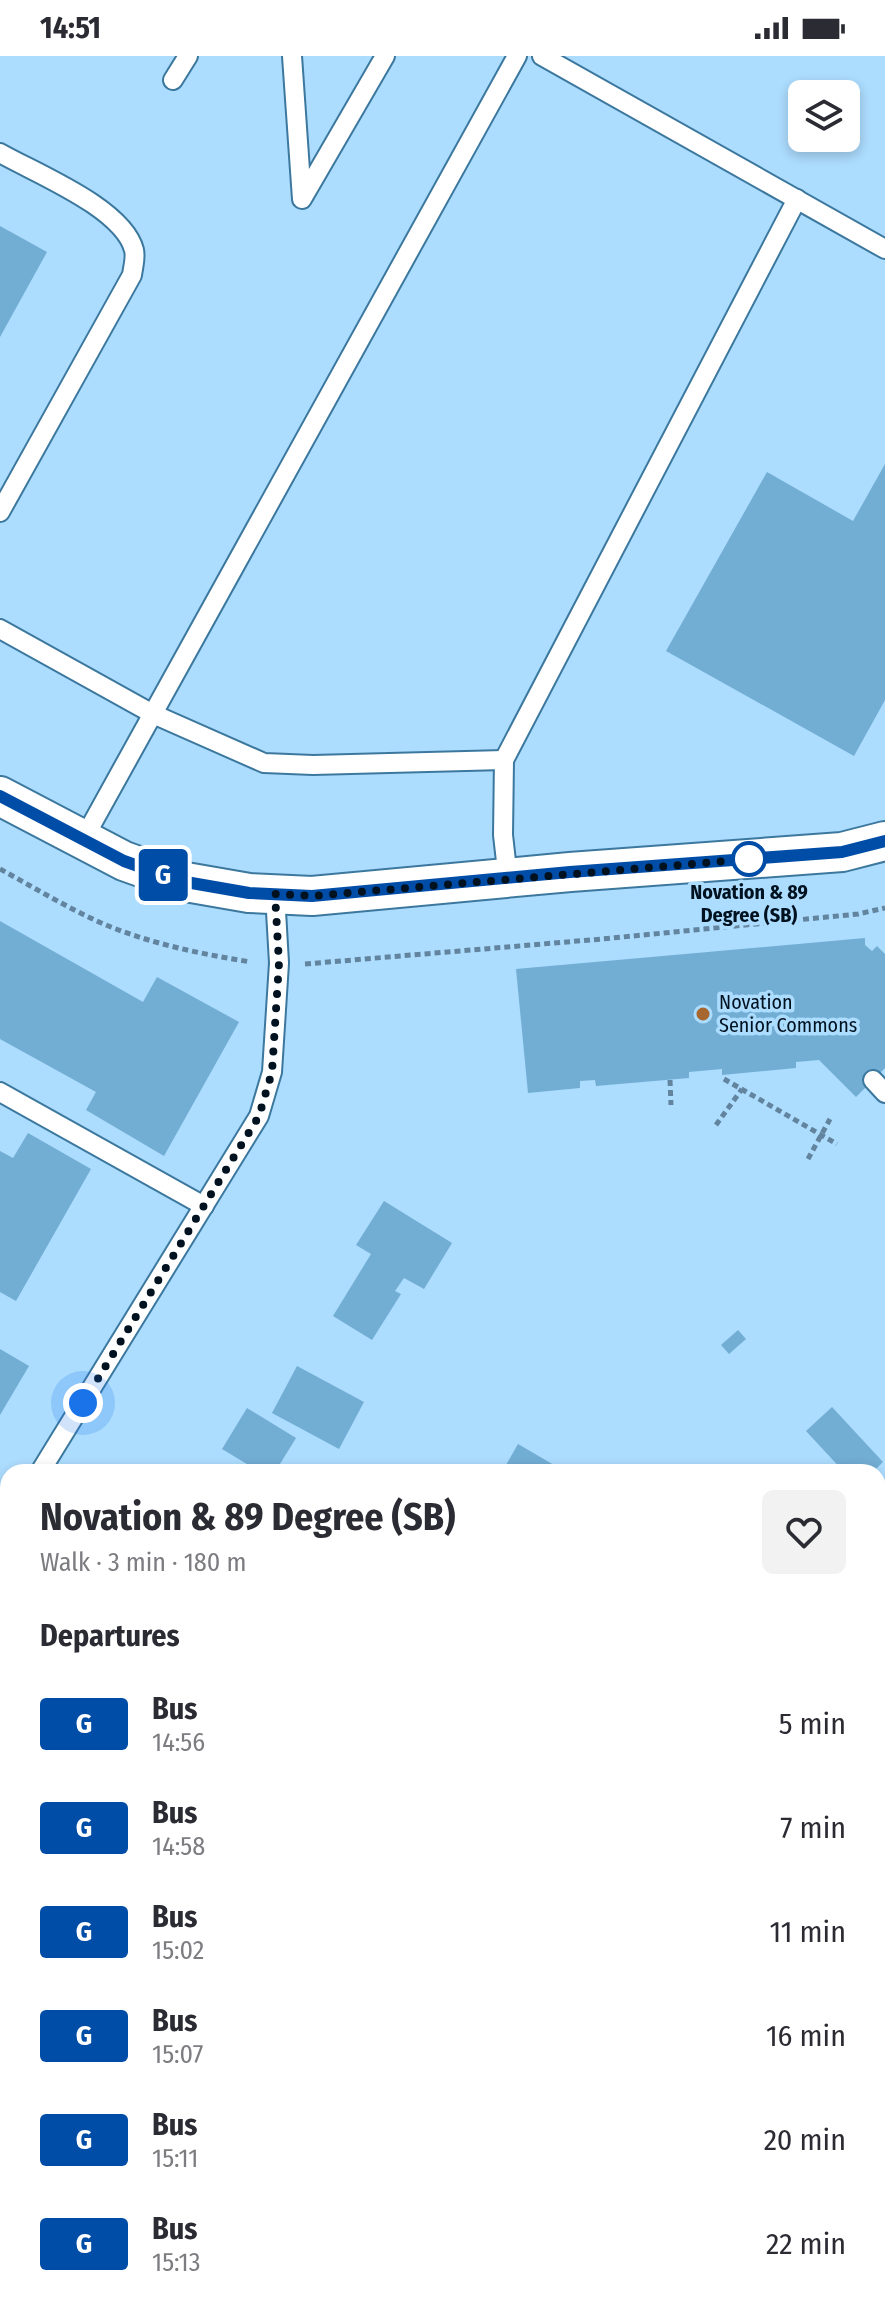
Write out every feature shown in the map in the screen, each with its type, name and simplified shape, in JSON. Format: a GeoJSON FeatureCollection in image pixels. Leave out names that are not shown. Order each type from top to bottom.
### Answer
{"type":"FeatureCollection","features":[{"type":"Feature","properties":{"kind":"street"},"geometry":{"type":"LineString","coordinates":[[0,796],[124,861],[180,881],[249,893],[312,896],[842,852],[885,841]]}},
{"type":"Feature","properties":{"kind":"lane"},"geometry":{"type":"LineString","coordinates":[[173,80],[188,56]]}},
{"type":"Feature","properties":{"kind":"lane"},"geometry":{"type":"LineString","coordinates":[[292,56],[302,199],[385,56]]}},
{"type":"Feature","properties":{"kind":"lane"},"geometry":{"type":"LineString","coordinates":[[83,840],[517,56]]}},
{"type":"Feature","properties":{"kind":"lane"},"geometry":{"type":"LineString","coordinates":[[542,56],[885,249]]}},
{"type":"Feature","properties":{"kind":"lane"},"geometry":{"type":"LineString","coordinates":[[0,153],[105,211],[126,232],[135,253],[132,275],[0,512]]}},
{"type":"Feature","properties":{"kind":"lane"},"geometry":{"type":"LineString","coordinates":[[508,879],[503,835],[504,760],[797,199]]}},
{"type":"Feature","properties":{"kind":"lane"},"geometry":{"type":"LineString","coordinates":[[0,629],[153,714],[264,763],[313,765],[504,760]]}},
{"type":"Feature","properties":{"kind":"lane"},"geometry":{"type":"LineString","coordinates":[[45,1464],[259,1116],[272,1072],[279,963],[275,894]]}},
{"type":"Feature","properties":{"kind":"lane"},"geometry":{"type":"LineString","coordinates":[[0,1092],[204,1206]]}},
{"type":"Feature","properties":{"kind":"path"},"geometry":{"type":"LineString","coordinates":[[0,869],[106,925],[158,943],[201,954],[279,963],[341,961],[602,939],[858,914],[885,908]]}},
{"type":"Feature","properties":{"kind":"path"},"geometry":{"type":"LineString","coordinates":[[724,1079],[837,1144]]}},
{"type":"Feature","properties":{"kind":"path"},"geometry":{"type":"LineString","coordinates":[[670,1080],[671,1105]]}},
{"type":"Feature","properties":{"kind":"path"},"geometry":{"type":"LineString","coordinates":[[716,1125],[742,1089]]}},
{"type":"Feature","properties":{"kind":"path"},"geometry":{"type":"LineString","coordinates":[[808,1159],[830,1119]]}},
{"type":"Feature","properties":{"kind":"building"},"geometry":{"type":"Polygon","coordinates":[[[0,226],[47,252],[0,337],[0,226]]]}},
{"type":"Feature","properties":{"kind":"building"},"geometry":{"type":"Polygon","coordinates":[[[885,464],[885,700],[854,756],[666,651],[767,472],[853,521],[885,464]]]}},
{"type":"Feature","properties":{"kind":"building"},"geometry":{"type":"Polygon","coordinates":[[[0,921],[143,1002],[157,977],[239,1022],[164,1156],[86,1110],[96,1092],[0,1039],[0,921]]]}},
{"type":"Feature","properties":{"kind":"building","name":"Novation Senior Commons"},"geometry":{"type":"Polygon","coordinates":[[[865,938],[865,945],[872,951],[877,946],[885,954],[885,1068],[856,1097],[819,1060],[796,1062],[796,1068],[722,1075],[722,1069],[689,1072],[689,1078],[596,1086],[595,1080],[580,1081],[580,1088],[528,1093],[516,969],[865,938]]]}},
{"type":"Feature","properties":{"kind":"building"},"geometry":{"type":"Polygon","coordinates":[[[28,1133],[91,1169],[16,1301],[0,1292],[0,1151],[13,1158],[28,1133]]]}},
{"type":"Feature","properties":{"kind":"building"},"geometry":{"type":"Polygon","coordinates":[[[384,1201],[452,1243],[424,1289],[404,1278],[395,1291],[401,1294],[372,1340],[333,1316],[371,1254],[356,1245],[384,1201]]]}},
{"type":"Feature","properties":{"kind":"building"},"geometry":{"type":"Polygon","coordinates":[[[738,1330],[746,1339],[729,1354],[721,1345],[738,1330]]]}},
{"type":"Feature","properties":{"kind":"building"},"geometry":{"type":"Polygon","coordinates":[[[0,1349],[29,1366],[0,1415],[0,1349]]]}},
{"type":"Feature","properties":{"kind":"building"},"geometry":{"type":"Polygon","coordinates":[[[297,1366],[364,1402],[339,1449],[272,1413],[297,1366]]]}},
{"type":"Feature","properties":{"kind":"building"},"geometry":{"type":"Polygon","coordinates":[[[832,1407],[883,1462],[837,1464],[806,1431],[832,1407]]]}},
{"type":"Feature","properties":{"kind":"building"},"geometry":{"type":"Polygon","coordinates":[[[247,1408],[296,1438],[280,1464],[247,1464],[222,1449],[247,1408]]]}},
{"type":"Feature","properties":{"kind":"building"},"geometry":{"type":"Polygon","coordinates":[[[518,1444],[552,1464],[507,1464],[518,1444]]]}},
{"type":"Feature","properties":{"kind":"bus line","name":"G"},"geometry":{"type":"LineString","coordinates":[[0,796],[124,861],[180,881],[249,893],[312,896],[570,872],[842,852],[885,841]]}},
{"type":"Feature","properties":{"kind":"place","name":"Novation & 89 Degree (SB)"},"geometry":{"type":"Point","coordinates":[749,859]}},
{"type":"Feature","properties":{"kind":"place","name":"Novation Senior Commons"},"geometry":{"type":"Point","coordinates":[703,1014]}},
{"type":"Feature","properties":{"kind":"route"},"geometry":{"type":"LineString","coordinates":[[83,1403],[259,1116],[272,1072],[279,963],[275,894],[312,896],[749,859]]}}]}
